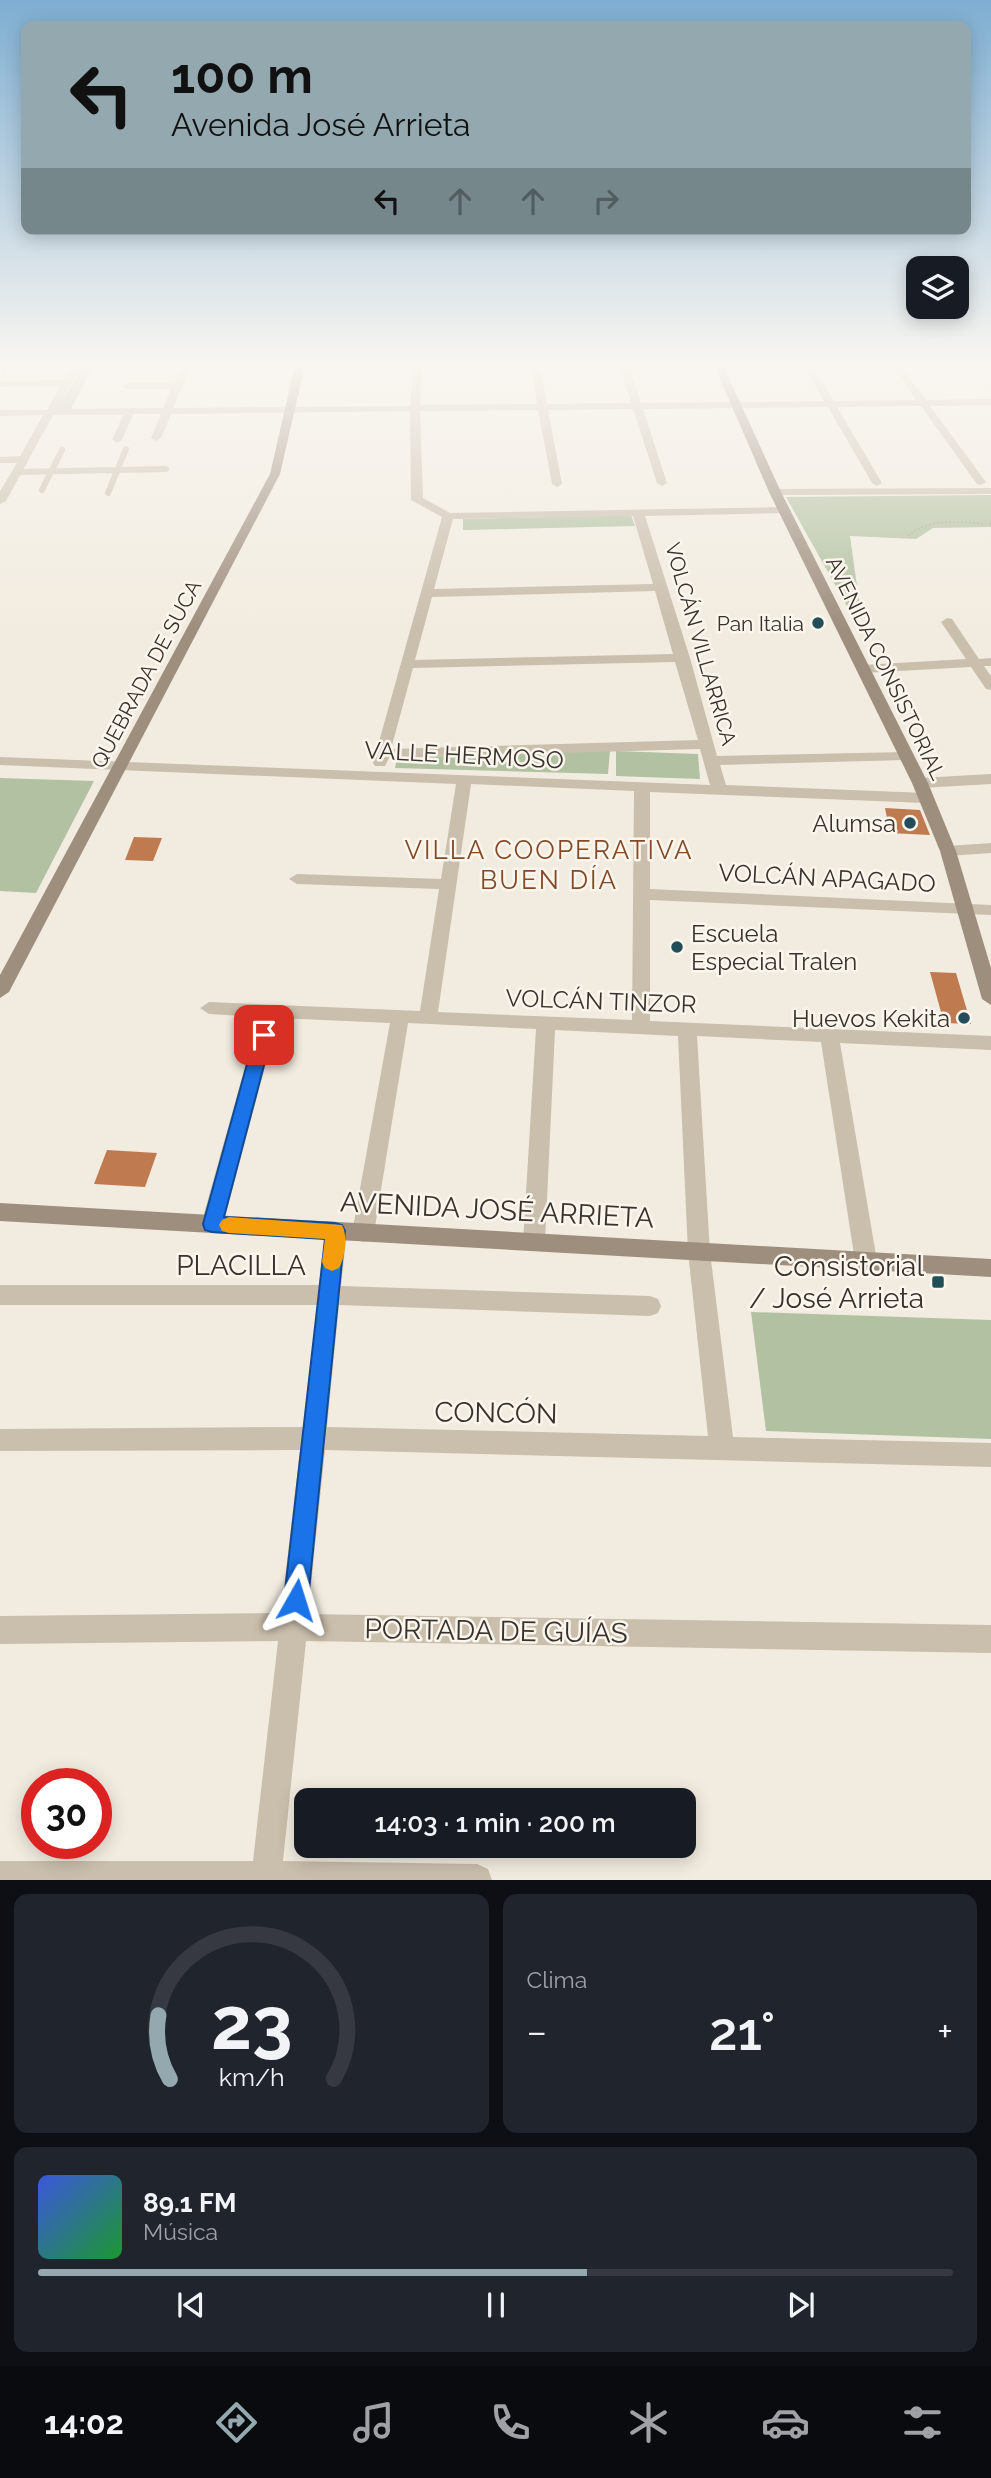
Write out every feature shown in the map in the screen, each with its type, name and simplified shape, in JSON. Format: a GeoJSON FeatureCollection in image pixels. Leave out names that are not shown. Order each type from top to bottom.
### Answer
{"type":"FeatureCollection","features":[{"type":"Feature","properties":{"kind":"street"},"geometry":{"type":"LineString","coordinates":[[0,501],[28,453]]}},
{"type":"Feature","properties":{"kind":"street","name":"QUEBRADA DE SUCA"},"geometry":{"type":"LineString","coordinates":[[0,992],[275,474],[281,453]]}},
{"type":"Feature","properties":{"kind":"street"},"geometry":{"type":"LineString","coordinates":[[415,453],[416,500],[448,516],[785,510]]}},
{"type":"Feature","properties":{"kind":"street"},"geometry":{"type":"LineString","coordinates":[[551,453],[556,484]]}},
{"type":"Feature","properties":{"kind":"street"},"geometry":{"type":"LineString","coordinates":[[653,453],[662,482]]}},
{"type":"Feature","properties":{"kind":"street","name":"AVENIDA CONSISTORIAL"},"geometry":{"type":"LineString","coordinates":[[757,453],[920,783],[948,851],[991,999]]}},
{"type":"Feature","properties":{"kind":"street"},"geometry":{"type":"LineString","coordinates":[[859,453],[877,483]]}},
{"type":"Feature","properties":{"kind":"street"},"geometry":{"type":"LineString","coordinates":[[960,453],[981,482]]}},
{"type":"Feature","properties":{"kind":"street"},"geometry":{"type":"LineString","coordinates":[[0,460],[25,459]]}},
{"type":"Feature","properties":{"kind":"street"},"geometry":{"type":"LineString","coordinates":[[0,482],[16,476]]}},
{"type":"Feature","properties":{"kind":"street"},"geometry":{"type":"LineString","coordinates":[[775,492],[991,491]]}},
{"type":"Feature","properties":{"kind":"street","name":"VOLCÁN VILLARRICA"},"geometry":{"type":"LineString","coordinates":[[638,513],[683,658],[719,788]]}},
{"type":"Feature","properties":{"kind":"street"},"geometry":{"type":"LineString","coordinates":[[377,774],[448,516]]}},
{"type":"Feature","properties":{"kind":"street"},"geometry":{"type":"LineString","coordinates":[[427,593],[662,587]]}},
{"type":"Feature","properties":{"kind":"street"},"geometry":{"type":"LineString","coordinates":[[947,622],[991,686]]}},
{"type":"Feature","properties":{"kind":"street"},"geometry":{"type":"LineString","coordinates":[[407,664],[683,658]]}},
{"type":"Feature","properties":{"kind":"street"},"geometry":{"type":"LineString","coordinates":[[863,669],[991,663]]}},
{"type":"Feature","properties":{"kind":"street","name":"VALLE HERMOSO"},"geometry":{"type":"LineString","coordinates":[[383,754],[708,744]]}},
{"type":"Feature","properties":{"kind":"street"},"geometry":{"type":"LineString","coordinates":[[712,761],[906,756]]}},
{"type":"Feature","properties":{"kind":"street","name":"VALLE HERMOSO"},"geometry":{"type":"LineString","coordinates":[[0,761],[926,798]]}},
{"type":"Feature","properties":{"kind":"street"},"geometry":{"type":"LineString","coordinates":[[428,1018],[464,778]]}},
{"type":"Feature","properties":{"kind":"street"},"geometry":{"type":"LineString","coordinates":[[920,783],[991,779]]}},
{"type":"Feature","properties":{"kind":"street"},"geometry":{"type":"LineString","coordinates":[[641,1027],[642,785]]}},
{"type":"Feature","properties":{"kind":"street"},"geometry":{"type":"LineString","coordinates":[[948,851],[991,848]]}},
{"type":"Feature","properties":{"kind":"street"},"geometry":{"type":"LineString","coordinates":[[297,879],[448,884]]}},
{"type":"Feature","properties":{"kind":"street","name":"VOLCÁN APAGADO"},"geometry":{"type":"LineString","coordinates":[[643,894],[991,910]]}},
{"type":"Feature","properties":{"kind":"street","name":"VOLCÁN TINZOR"},"geometry":{"type":"LineString","coordinates":[[209,1008],[991,1043]]}},
{"type":"Feature","properties":{"kind":"street"},"geometry":{"type":"LineString","coordinates":[[212,1224],[270,1011]]}},
{"type":"Feature","properties":{"kind":"street"},"geometry":{"type":"LineString","coordinates":[[363,1233],[400,1017]]}},
{"type":"Feature","properties":{"kind":"street"},"geometry":{"type":"LineString","coordinates":[[534,1242],[546,1023]]}},
{"type":"Feature","properties":{"kind":"street"},"geometry":{"type":"LineString","coordinates":[[687,1029],[699,1252],[722,1448]]}},
{"type":"Feature","properties":{"kind":"street"},"geometry":{"type":"LineString","coordinates":[[829,1036],[866,1261]]}},
{"type":"Feature","properties":{"kind":"street","name":"AVENIDA JOSÉ ARRIETA"},"geometry":{"type":"LineString","coordinates":[[0,1212],[991,1268]]}},
{"type":"Feature","properties":{"kind":"street"},"geometry":{"type":"LineString","coordinates":[[266,1878],[335,1231]]}},
{"type":"Feature","properties":{"kind":"street","name":"PLACILLA"},"geometry":{"type":"LineString","coordinates":[[0,1295],[328,1295],[650,1306]]}},
{"type":"Feature","properties":{"kind":"street","name":"CONCÓN"},"geometry":{"type":"LineString","coordinates":[[0,1440],[313,1438],[991,1455]]}},
{"type":"Feature","properties":{"kind":"street","name":"PORTADA DE GUÍAS"},"geometry":{"type":"LineString","coordinates":[[0,1630],[293,1627],[991,1639]]}},
{"type":"Feature","properties":{"kind":"street"},"geometry":{"type":"LineString","coordinates":[[0,1877],[477,1880]]}},
{"type":"Feature","properties":{"kind":"lane"},"geometry":{"type":"LineString","coordinates":[[42,490],[61,453]]}},
{"type":"Feature","properties":{"kind":"lane"},"geometry":{"type":"LineString","coordinates":[[108,493],[124,453]]}},
{"type":"Feature","properties":{"kind":"lane"},"geometry":{"type":"LineString","coordinates":[[16,476],[51,471],[166,469]]}},
{"type":"Feature","properties":{"kind":"path"},"geometry":{"type":"LineString","coordinates":[[908,536],[913,530],[931,525],[991,524]]}},
{"type":"Feature","properties":{"kind":"green space"},"geometry":{"type":"Polygon","coordinates":[[[991,495],[991,527],[933,528],[916,539],[850,536],[861,615],[852,615],[786,497],[991,495]]]}},
{"type":"Feature","properties":{"kind":"green space"},"geometry":{"type":"Polygon","coordinates":[[[631,515],[635,526],[463,530],[463,519],[631,515]]]}},
{"type":"Feature","properties":{"kind":"green space"},"geometry":{"type":"Polygon","coordinates":[[[610,750],[608,774],[395,768],[397,758],[610,750]]]}},
{"type":"Feature","properties":{"kind":"green space"},"geometry":{"type":"Polygon","coordinates":[[[616,751],[698,754],[700,779],[616,776],[616,751]]]}},
{"type":"Feature","properties":{"kind":"green space"},"geometry":{"type":"Polygon","coordinates":[[[0,778],[94,781],[36,893],[0,891],[0,778]]]}},
{"type":"Feature","properties":{"kind":"green space"},"geometry":{"type":"Polygon","coordinates":[[[751,1312],[991,1320],[991,1439],[766,1431],[751,1312]]]}},
{"type":"Feature","properties":{"kind":"building","name":"Alumsa"},"geometry":{"type":"Polygon","coordinates":[[[885,808],[920,810],[930,835],[890,833],[885,808]]]}},
{"type":"Feature","properties":{"kind":"building"},"geometry":{"type":"Polygon","coordinates":[[[134,837],[162,838],[153,861],[125,860],[134,837]]]}},
{"type":"Feature","properties":{"kind":"building"},"geometry":{"type":"Polygon","coordinates":[[[930,972],[956,973],[971,1024],[944,1023],[930,972]]]}},
{"type":"Feature","properties":{"kind":"building"},"geometry":{"type":"Polygon","coordinates":[[[107,1150],[157,1153],[145,1187],[94,1184],[107,1150]]]}},
{"type":"Feature","properties":{"kind":"slow traffic"},"geometry":{"type":"LineString","coordinates":[[229,1225],[335,1231],[332,1262]]}},
{"type":"Feature","properties":{"kind":"place","name":"Pan Italia"},"geometry":{"type":"Point","coordinates":[818,623]}},
{"type":"Feature","properties":{"kind":"place","name":"Alumsa"},"geometry":{"type":"Point","coordinates":[910,823]}},
{"type":"Feature","properties":{"kind":"place","name":"Escuela Especial Tralen"},"geometry":{"type":"Point","coordinates":[677,947]}},
{"type":"Feature","properties":{"kind":"place","name":"Huevos Kekita"},"geometry":{"type":"Point","coordinates":[964,1018]}},
{"type":"Feature","properties":{"kind":"place","name":"Consistorial / José Arrieta"},"geometry":{"type":"Point","coordinates":[938,1282]}},
{"type":"Feature","properties":{"kind":"district","name":"VILLA COOPERATIVA BUEN DÍA"},"geometry":{"type":"Point","coordinates":[549,865]}},
{"type":"Feature","properties":{"kind":"route"},"geometry":{"type":"LineString","coordinates":[[264,1035],[212,1224],[335,1231],[296,1600]]}}]}
